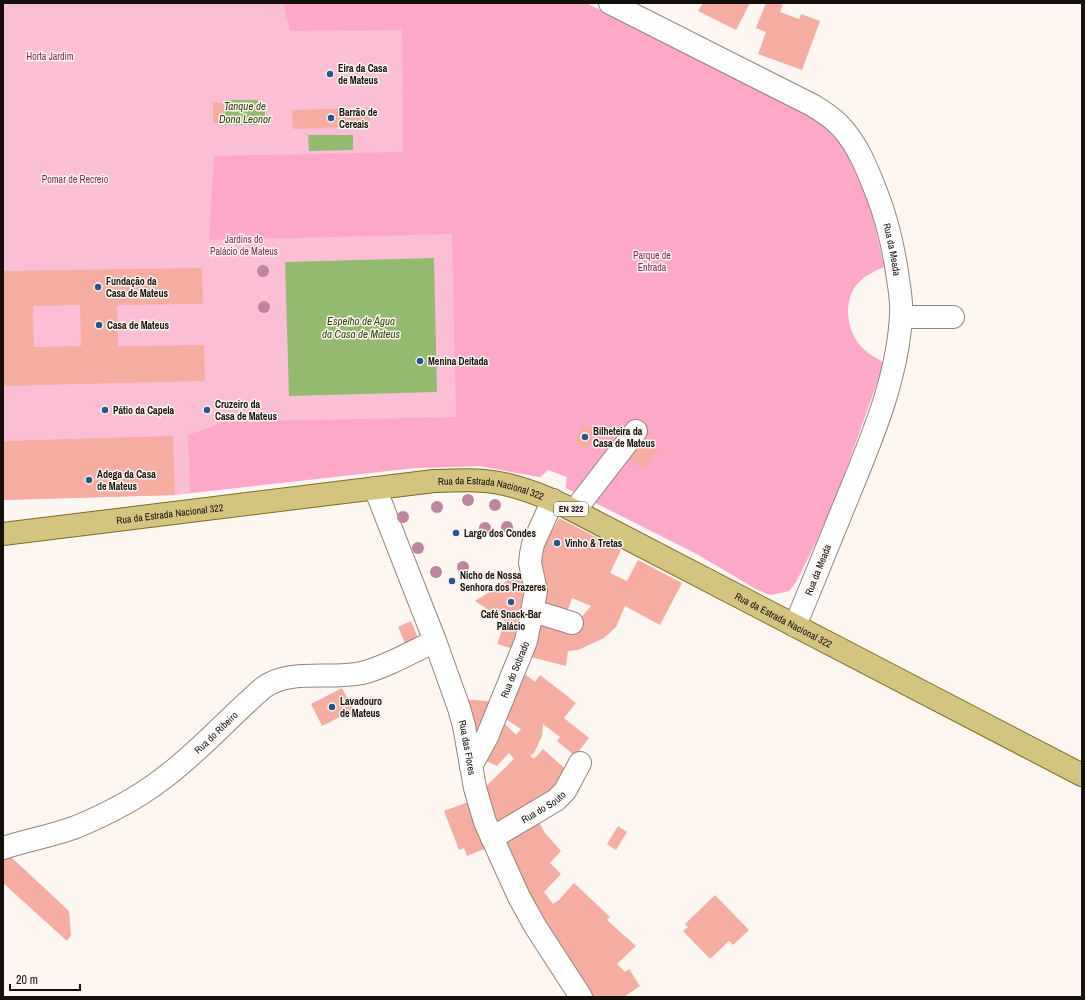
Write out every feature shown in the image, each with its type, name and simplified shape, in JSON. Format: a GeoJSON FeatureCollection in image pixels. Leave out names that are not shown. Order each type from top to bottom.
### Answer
{"type":"FeatureCollection","features":[{"type":"Feature","properties":{"kind":"main road","name":"Rua da Estrada Nacional 322"},"geometry":{"type":"LineString","coordinates":[[3,534],[434,482],[483,480],[519,488],[553,500],[575,510],[1082,775]]}},
{"type":"Feature","properties":{"kind":"street","name":"Rua da Meada"},"geometry":{"type":"LineString","coordinates":[[610,3],[814,106],[842,127],[853,142],[864,162],[885,217],[895,260],[900,294],[901,317],[894,366],[876,424],[864,456],[795,626]]}},
{"type":"Feature","properties":{"kind":"street"},"geometry":{"type":"LineString","coordinates":[[901,317],[954,317]]}},
{"type":"Feature","properties":{"kind":"street"},"geometry":{"type":"LineString","coordinates":[[575,510],[636,431]]}},
{"type":"Feature","properties":{"kind":"street","name":"Rua das Flores"},"geometry":{"type":"LineString","coordinates":[[375,488],[435,641],[464,726],[479,805],[492,838],[519,898],[534,926],[581,997]]}},
{"type":"Feature","properties":{"kind":"street","name":"Rua do Sobrado"},"geometry":{"type":"LineString","coordinates":[[471,766],[484,743],[521,656],[528,634],[536,591],[530,563],[531,554],[533,544],[553,500]]}},
{"type":"Feature","properties":{"kind":"street"},"geometry":{"type":"LineString","coordinates":[[533,611],[572,623]]}},
{"type":"Feature","properties":{"kind":"street","name":"Rua do Ribeiro"},"geometry":{"type":"LineString","coordinates":[[6,842],[48,836],[76,827],[146,791],[177,767],[262,688],[277,679],[295,676],[340,676],[362,672],[376,668],[435,641]]}},
{"type":"Feature","properties":{"kind":"street","name":"Rua do Souto"},"geometry":{"type":"LineString","coordinates":[[492,838],[556,800],[565,791],[580,762]]}},
{"type":"Feature","properties":{"kind":"green space","name":"Jardins do Palácio de Mateus"},"geometry":{"type":"Polygon","coordinates":[[[3,3],[586,3],[834,137],[884,267],[864,278],[853,289],[848,305],[849,322],[851,330],[859,344],[884,363],[847,468],[817,541],[796,582],[789,591],[770,595],[758,590],[697,554],[566,488],[567,477],[548,470],[540,477],[480,466],[414,468],[175,495],[3,500],[3,3]]]}},
{"type":"Feature","properties":{"kind":"green space","name":"Parque de Entrada"},"geometry":{"type":"Polygon","coordinates":[[[283,3],[586,3],[797,109],[818,121],[833,135],[846,152],[856,169],[864,188],[884,267],[864,278],[853,289],[848,305],[849,322],[851,330],[859,344],[884,363],[833,505],[796,582],[789,591],[770,595],[758,590],[697,554],[566,488],[567,477],[548,470],[540,477],[480,466],[414,468],[190,493],[188,435],[224,422],[456,417],[452,234],[209,240],[214,156],[403,152],[402,30],[290,31],[283,3]]]}},
{"type":"Feature","properties":{"kind":"water","name":"Tanque de Dona Leonor"},"geometry":{"type":"Polygon","coordinates":[[[225,100],[258,100],[258,107],[265,107],[265,119],[258,119],[258,125],[225,125],[225,100]]]}},
{"type":"Feature","properties":{"kind":"water"},"geometry":{"type":"Polygon","coordinates":[[[308,135],[353,135],[353,150],[309,151],[308,135]]]}},
{"type":"Feature","properties":{"kind":"water","name":"Espelho de Água da Casa de Mateus"},"geometry":{"type":"Polygon","coordinates":[[[434,258],[437,392],[289,396],[285,262],[434,258]]]}},
{"type":"Feature","properties":{"kind":"building"},"geometry":{"type":"Polygon","coordinates":[[[703,3],[750,3],[736,30],[698,11],[703,3]]]}},
{"type":"Feature","properties":{"kind":"building"},"geometry":{"type":"Polygon","coordinates":[[[766,3],[783,5],[780,12],[799,19],[801,14],[820,21],[802,70],[758,54],[766,32],[756,28],[766,3]]]}},
{"type":"Feature","properties":{"kind":"building"},"geometry":{"type":"Polygon","coordinates":[[[213,102],[224,103],[224,123],[213,123],[213,102]]]}},
{"type":"Feature","properties":{"kind":"building","name":"Barrão de Cereais"},"geometry":{"type":"Polygon","coordinates":[[[370,108],[370,126],[293,129],[292,110],[370,108]]]}},
{"type":"Feature","properties":{"kind":"building","name":"Casa de Mateus"},"geometry":{"type":"Polygon","coordinates":[[[202,268],[203,304],[117,305],[118,346],[204,345],[205,381],[3,386],[3,271],[202,268]],[[80,305],[33,306],[34,347],[81,346],[80,305]]]}},
{"type":"Feature","properties":{"kind":"building","name":"Bilheteira da Casa de Mateus"},"geometry":{"type":"Polygon","coordinates":[[[582,425],[595,429],[588,449],[574,444],[582,425]]]}},
{"type":"Feature","properties":{"kind":"building"},"geometry":{"type":"Polygon","coordinates":[[[641,433],[660,448],[643,470],[624,454],[641,433]]]}},
{"type":"Feature","properties":{"kind":"building","name":"Adega da Casa de Mateus"},"geometry":{"type":"Polygon","coordinates":[[[173,436],[175,495],[3,500],[3,441],[173,436]]]}},
{"type":"Feature","properties":{"kind":"building"},"geometry":{"type":"Polygon","coordinates":[[[559,518],[621,550],[610,573],[627,581],[638,560],[682,583],[660,625],[625,606],[616,627],[604,638],[578,650],[568,651],[566,666],[527,656],[539,616],[579,620],[591,606],[572,598],[565,618],[538,605],[543,548],[559,518]]]}},
{"type":"Feature","properties":{"kind":"building"},"geometry":{"type":"Polygon","coordinates":[[[521,572],[535,594],[517,650],[497,644],[505,621],[475,601],[521,572]]]}},
{"type":"Feature","properties":{"kind":"building"},"geometry":{"type":"Polygon","coordinates":[[[411,621],[418,638],[405,643],[398,627],[411,621]]]}},
{"type":"Feature","properties":{"kind":"building"},"geometry":{"type":"Polygon","coordinates":[[[525,674],[535,682],[540,675],[576,703],[564,718],[589,738],[575,756],[557,741],[560,737],[543,724],[542,736],[534,753],[530,756],[534,759],[543,749],[570,773],[561,783],[493,829],[482,790],[514,759],[509,753],[497,766],[480,758],[504,723],[516,735],[521,729],[498,714],[508,697],[525,674]]]}},
{"type":"Feature","properties":{"kind":"building","name":"Lavadouro de Mateus"},"geometry":{"type":"Polygon","coordinates":[[[342,688],[354,710],[322,726],[311,704],[342,688]]]}},
{"type":"Feature","properties":{"kind":"building"},"geometry":{"type":"Polygon","coordinates":[[[461,699],[498,702],[486,731],[471,730],[461,699]]]}},
{"type":"Feature","properties":{"kind":"building"},"geometry":{"type":"Polygon","coordinates":[[[471,801],[489,847],[467,856],[464,848],[459,850],[444,811],[471,801]]]}},
{"type":"Feature","properties":{"kind":"building"},"geometry":{"type":"Polygon","coordinates":[[[535,815],[545,833],[561,851],[550,863],[561,874],[544,892],[553,904],[559,900],[574,883],[610,917],[607,920],[636,946],[617,964],[625,972],[629,969],[640,986],[624,997],[592,997],[544,936],[498,836],[535,815]]]}},
{"type":"Feature","properties":{"kind":"building"},"geometry":{"type":"Polygon","coordinates":[[[618,826],[627,832],[616,850],[607,844],[618,826]]]}},
{"type":"Feature","properties":{"kind":"building"},"geometry":{"type":"Polygon","coordinates":[[[3,852],[10,856],[69,911],[71,936],[67,941],[3,883],[3,852]]]}},
{"type":"Feature","properties":{"kind":"building"},"geometry":{"type":"Polygon","coordinates":[[[715,895],[749,930],[733,945],[729,941],[710,959],[683,931],[688,927],[685,924],[715,895]]]}},
{"type":"Feature","properties":{"kind":"place","name":"Eira da Casa de Mateus"},"geometry":{"type":"Point","coordinates":[330,74]}},
{"type":"Feature","properties":{"kind":"place","name":"Barrão de Cereais"},"geometry":{"type":"Point","coordinates":[331,118]}},
{"type":"Feature","properties":{"kind":"place","name":"Fundação da Casa de Mateus"},"geometry":{"type":"Point","coordinates":[98,287]}},
{"type":"Feature","properties":{"kind":"place","name":"Casa de Mateus"},"geometry":{"type":"Point","coordinates":[99,325]}},
{"type":"Feature","properties":{"kind":"place","name":"Menina Deitada"},"geometry":{"type":"Point","coordinates":[420,361]}},
{"type":"Feature","properties":{"kind":"place","name":"Pátio da Capela"},"geometry":{"type":"Point","coordinates":[105,410]}},
{"type":"Feature","properties":{"kind":"place","name":"Cruzeiro da Casa de Mateus"},"geometry":{"type":"Point","coordinates":[207,410]}},
{"type":"Feature","properties":{"kind":"place","name":"Bilheteira da Casa de Mateus"},"geometry":{"type":"Point","coordinates":[585,437]}},
{"type":"Feature","properties":{"kind":"place","name":"Adega da Casa de Mateus"},"geometry":{"type":"Point","coordinates":[89,480]}},
{"type":"Feature","properties":{"kind":"place","name":"Largo dos Condes"},"geometry":{"type":"Point","coordinates":[456,533]}},
{"type":"Feature","properties":{"kind":"place","name":"Vinho & Tretas"},"geometry":{"type":"Point","coordinates":[557,543]}},
{"type":"Feature","properties":{"kind":"place","name":"Nicho de Nossa Senhora dos Prazeres"},"geometry":{"type":"Point","coordinates":[452,581]}},
{"type":"Feature","properties":{"kind":"place","name":"Café Snack-Bar Palácio"},"geometry":{"type":"Point","coordinates":[511,602]}},
{"type":"Feature","properties":{"kind":"place","name":"Lavadouro de Mateus"},"geometry":{"type":"Point","coordinates":[332,707]}},
{"type":"Feature","properties":{"kind":"park label","name":"Horta Jardim"},"geometry":{"type":"Point","coordinates":[50,56]}},
{"type":"Feature","properties":{"kind":"park label","name":"Pomar de Recreio"},"geometry":{"type":"Point","coordinates":[75,179]}}]}
